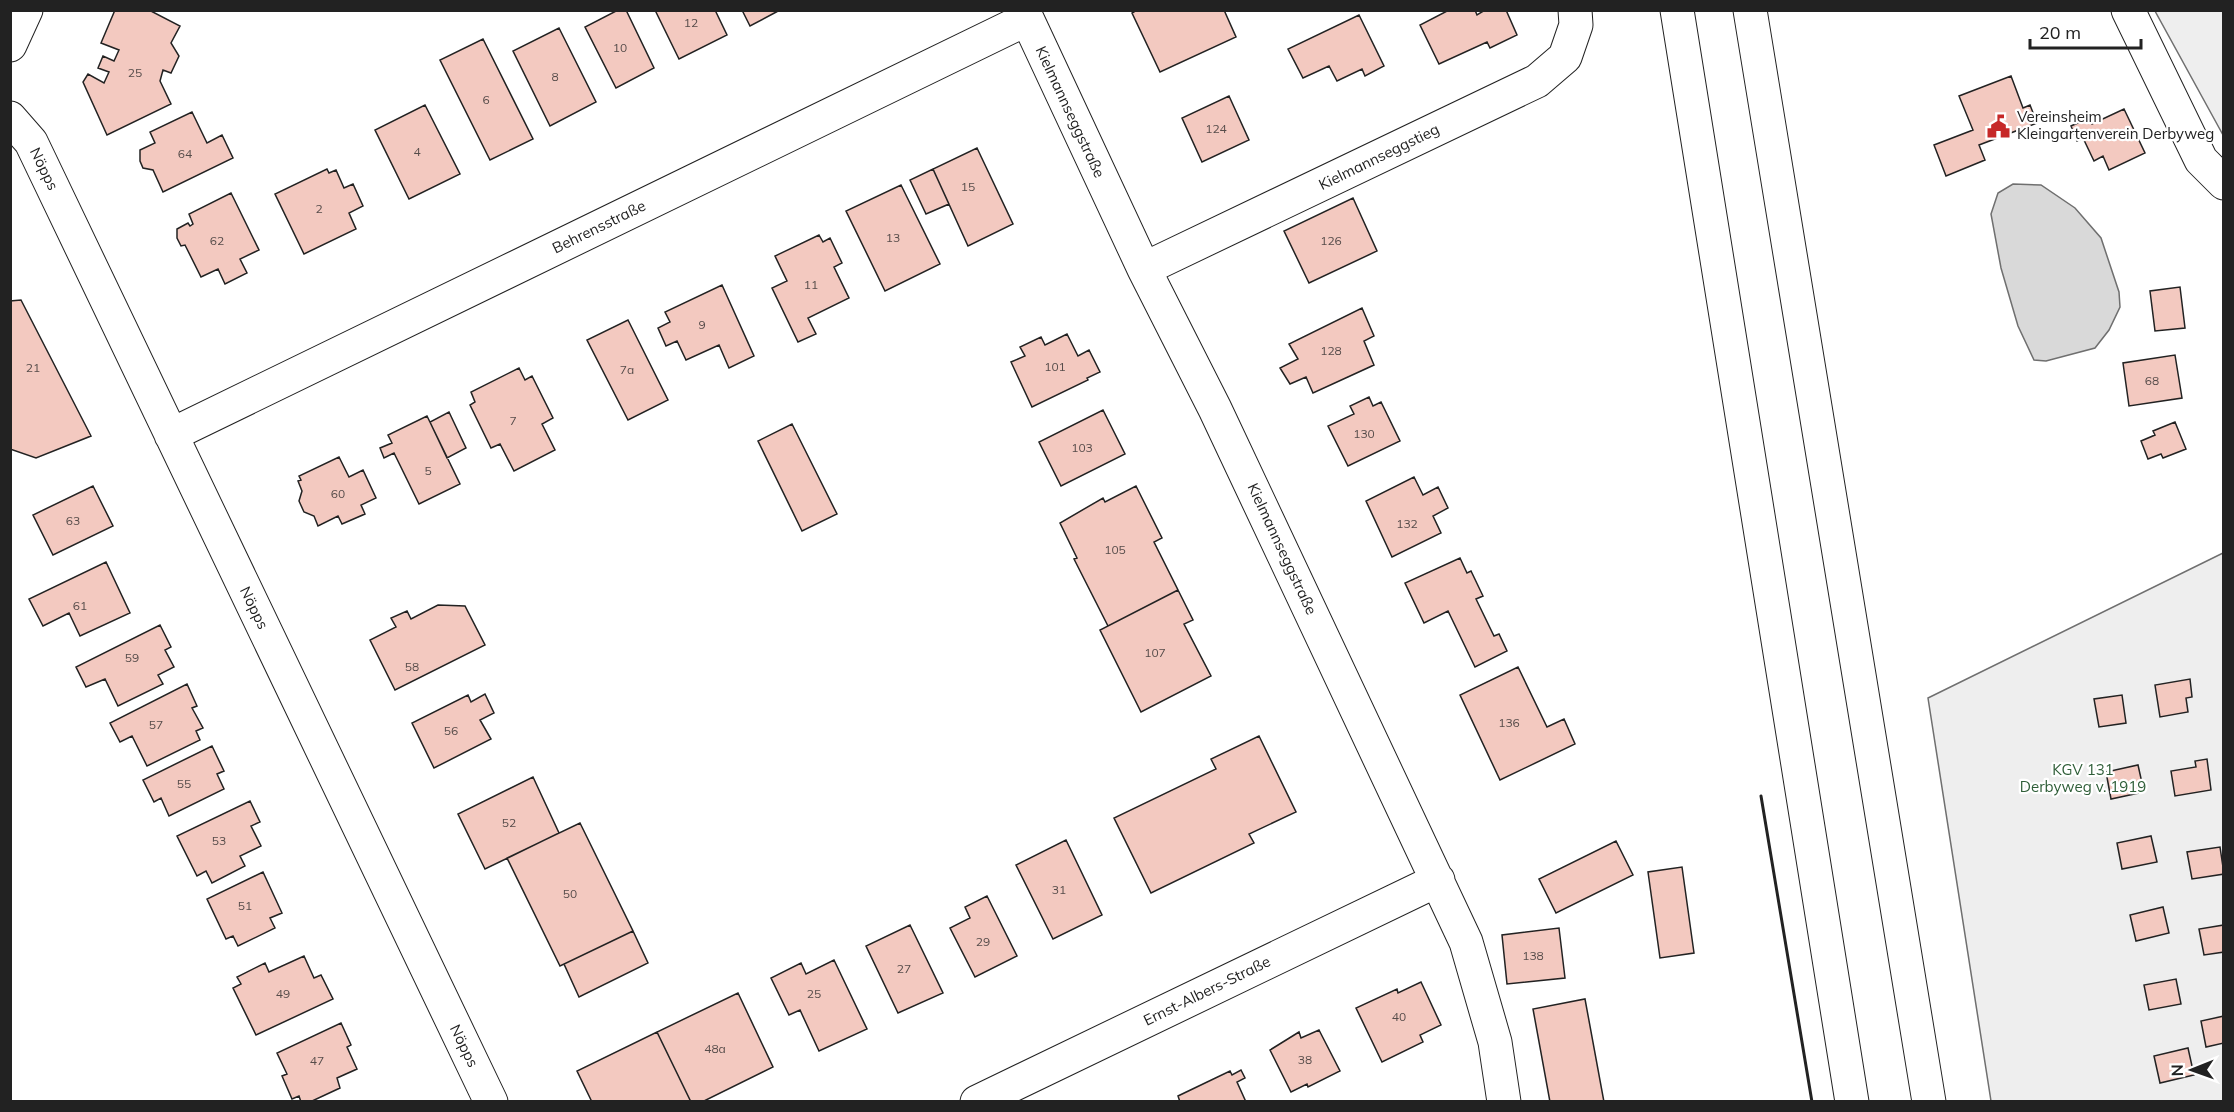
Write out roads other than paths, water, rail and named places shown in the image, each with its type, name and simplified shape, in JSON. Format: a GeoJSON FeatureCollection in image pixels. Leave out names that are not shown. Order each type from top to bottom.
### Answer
{"type":"FeatureCollection","features":[{"type":"Feature","properties":{"kind":"main road"},"geometry":{"type":"LineString","coordinates":[[10,45],[26,10]]}},
{"type":"Feature","properties":{"kind":"main road","name":"Kielmannseggstieg"},"geometry":{"type":"LineString","coordinates":[[1144,269],[1537,81],[1565,57],[1576,25],[1575,10]]}},
{"type":"Feature","properties":{"kind":"main road"},"geometry":{"type":"LineString","coordinates":[[1677,10],[1852,1101]]}},
{"type":"Feature","properties":{"kind":"main road"},"geometry":{"type":"LineString","coordinates":[[1750,10],[1929,1101]]}},
{"type":"Feature","properties":{"kind":"main road"},"geometry":{"type":"LineString","coordinates":[[2128,10],[2201,160],[2223,183]]}},
{"type":"Feature","properties":{"kind":"main road","name":"Kielmannseggstraße"},"geometry":{"type":"LineString","coordinates":[[1025,15],[1144,269],[1215,408],[1466,942],[1495,1042],[1504,1101]]}},
{"type":"Feature","properties":{"kind":"main road","name":"Behrensstraße"},"geometry":{"type":"LineString","coordinates":[[171,435],[1025,15]]}},
{"type":"Feature","properties":{"kind":"main road","name":"Nöpps"},"geometry":{"type":"LineString","coordinates":[[10,118],[31,142],[491,1101]]}},
{"type":"Feature","properties":{"kind":"main road","name":"Ernst-Albers-Straße"},"geometry":{"type":"LineString","coordinates":[[977,1101],[1438,880]]}},
{"type":"Feature","properties":{"kind":"place","name":"Vereinsheim Kleingartenverein Derbyweg"},"geometry":{"type":"Point","coordinates":[1999,126]}},
{"type":"Feature","properties":{"kind":"park label","name":"KGV 131 Derbyweg v. 1919"},"geometry":{"type":"Point","coordinates":[2083,778]}}]}
